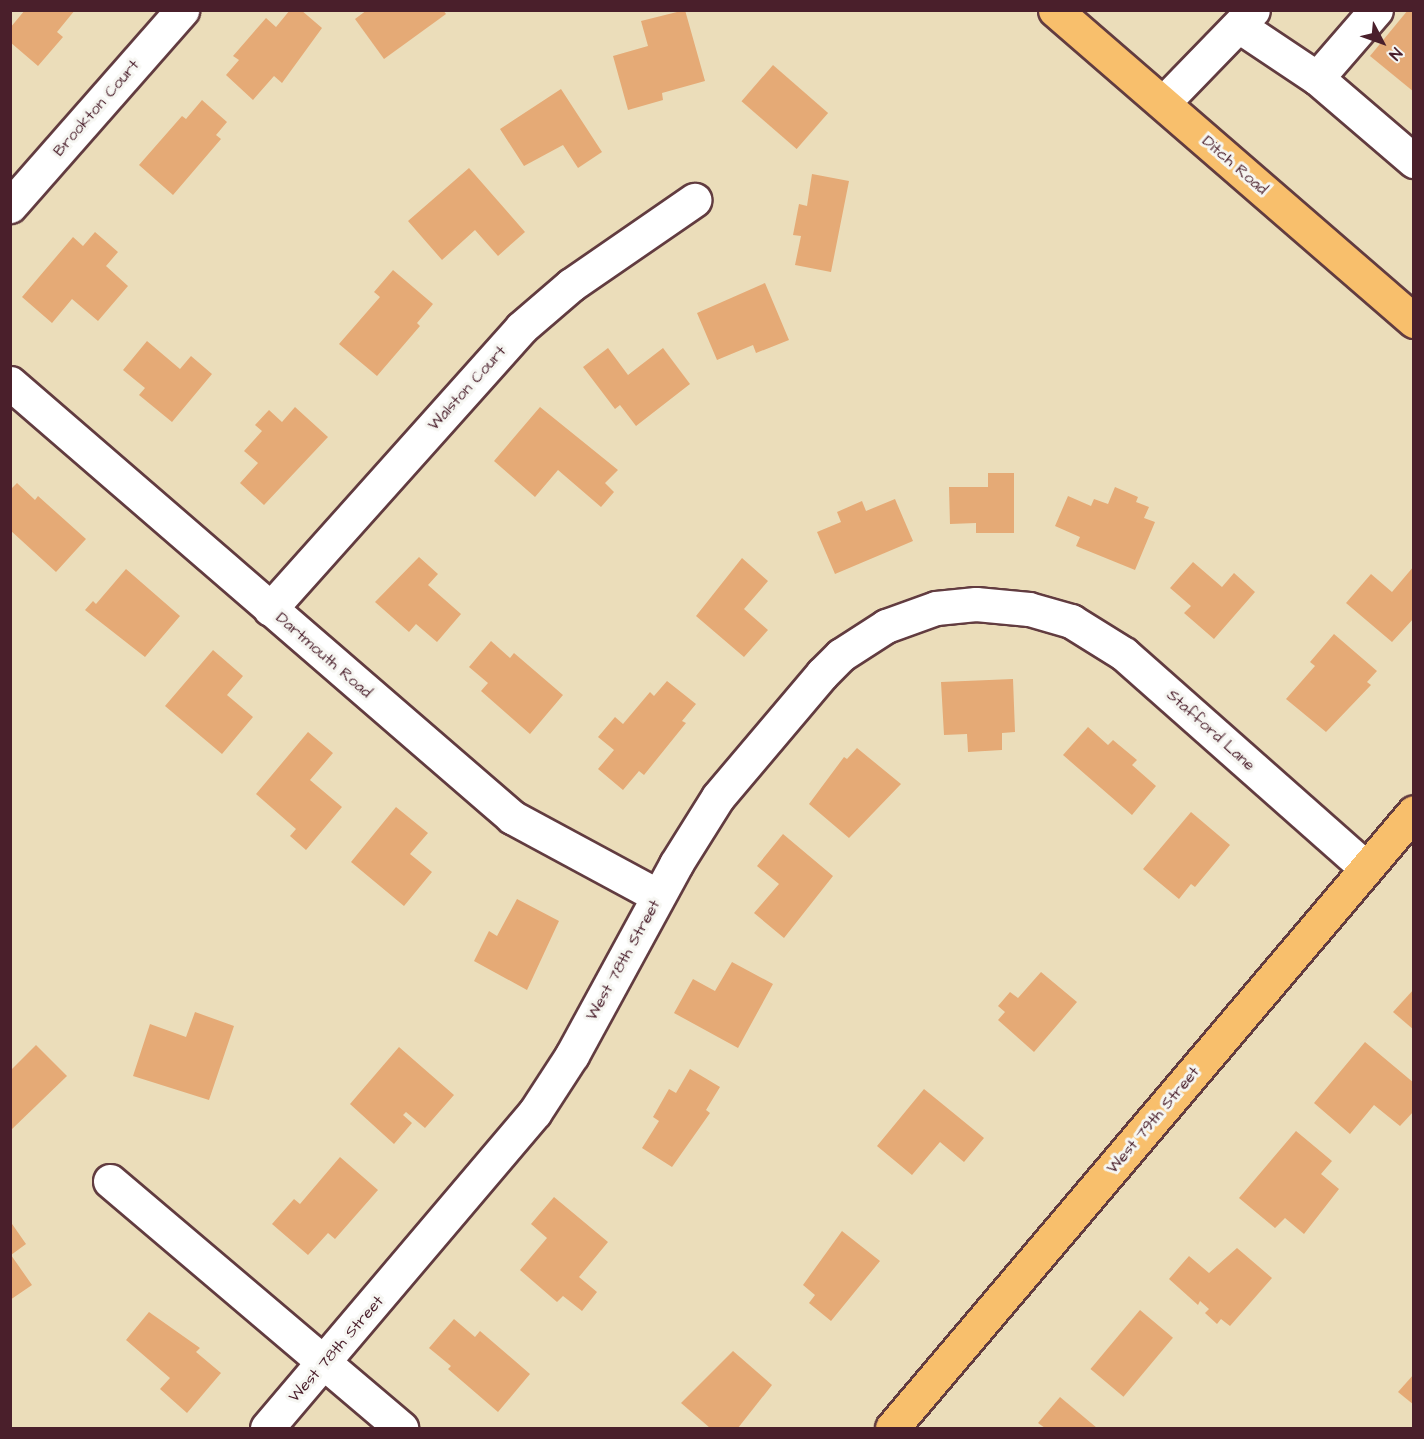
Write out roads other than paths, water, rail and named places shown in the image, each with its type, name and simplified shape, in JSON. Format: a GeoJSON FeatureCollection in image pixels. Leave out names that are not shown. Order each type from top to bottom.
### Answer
{"type":"FeatureCollection","features":[{"type":"Feature","properties":{"kind":"main road","name":"Ditch Road"},"geometry":{"type":"LineString","coordinates":[[1056,10],[1413,321]]}},
{"type":"Feature","properties":{"kind":"main road","name":"West 79th Street"},"geometry":{"type":"LineString","coordinates":[[892,1428],[1413,812]]}},
{"type":"Feature","properties":{"kind":"street","name":"Brookton Court"},"geometry":{"type":"LineString","coordinates":[[10,206],[182,10]]}},
{"type":"Feature","properties":{"kind":"street"},"geometry":{"type":"LineString","coordinates":[[1317,78],[1376,10]]}},
{"type":"Feature","properties":{"kind":"street"},"geometry":{"type":"LineString","coordinates":[[1163,103],[1246,18],[1413,161]]}},
{"type":"Feature","properties":{"kind":"street","name":"Walston Court"},"geometry":{"type":"LineString","coordinates":[[270,609],[521,328],[571,285],[694,200]]}},
{"type":"Feature","properties":{"kind":"street","name":"Dartmouth Road"},"geometry":{"type":"LineString","coordinates":[[10,383],[512,817],[658,896]]}},
{"type":"Feature","properties":{"kind":"street","name":"West 78th Street"},"geometry":{"type":"LineString","coordinates":[[267,1428],[535,1112],[572,1055],[658,896],[718,797],[841,655],[886,626],[936,609],[976,604],[1042,612]]}},
{"type":"Feature","properties":{"kind":"street","name":"Stafford Lane"},"geometry":{"type":"LineString","coordinates":[[1042,612],[1071,621],[1124,654],[1366,868]]}},
{"type":"Feature","properties":{"kind":"street"},"geometry":{"type":"LineString","coordinates":[[110,1181],[401,1428]]}}]}
